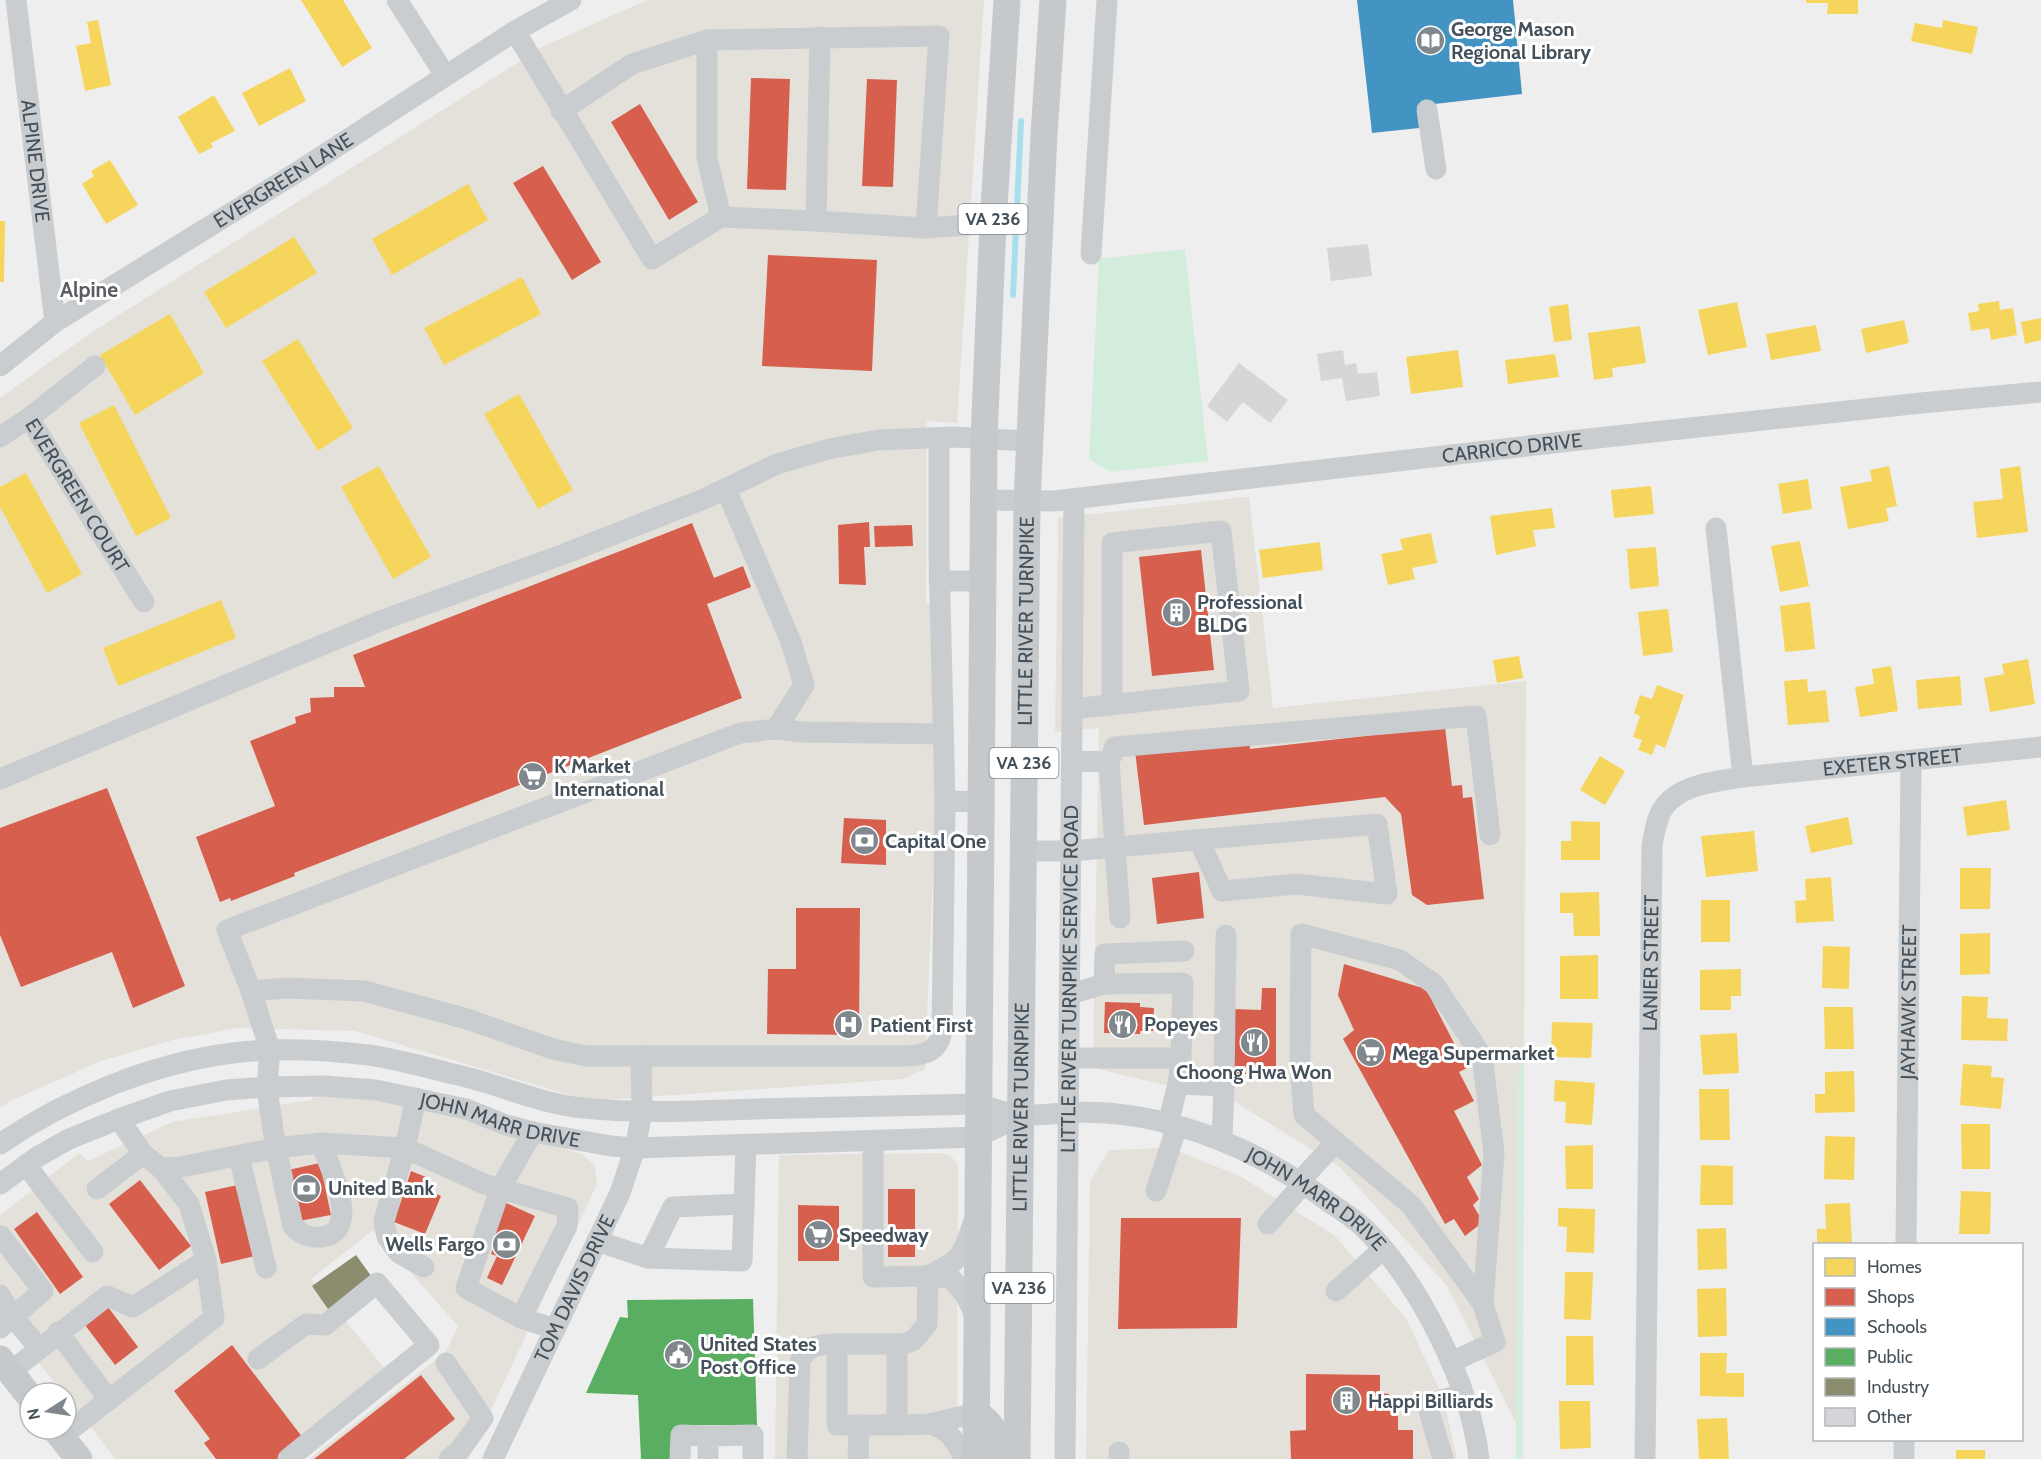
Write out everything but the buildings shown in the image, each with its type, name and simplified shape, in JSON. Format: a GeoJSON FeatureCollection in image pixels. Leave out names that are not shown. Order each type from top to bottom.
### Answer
{"type":"FeatureCollection","features":[{"type":"Feature","properties":{"kind":"main road","name":"VA 236"},"geometry":{"type":"LineString","coordinates":[[975,1459],[984,439],[993,223],[1007,0]]}},
{"type":"Feature","properties":{"kind":"main road","name":"LITTLE RIVER TURNPIKE"},"geometry":{"type":"LineString","coordinates":[[1017,1459],[1029,441],[1053,0]]}},
{"type":"Feature","properties":{"kind":"main road"},"geometry":{"type":"LineString","coordinates":[[5,1365],[18,1382]]}},
{"type":"Feature","properties":{"kind":"main road"},"geometry":{"type":"LineString","coordinates":[[975,1413],[990,1422],[997,1440],[1000,1459]]}},
{"type":"Feature","properties":{"kind":"main road"},"geometry":{"type":"LineString","coordinates":[[64,1441],[79,1459]]}},
{"type":"Feature","properties":{"kind":"street","name":"ALPINE DRIVE"},"geometry":{"type":"LineString","coordinates":[[16,0],[55,322]]}},
{"type":"Feature","properties":{"kind":"street"},"geometry":{"type":"LineString","coordinates":[[397,0],[445,75]]}},
{"type":"Feature","properties":{"kind":"street","name":"EVERGREEN LANE"},"geometry":{"type":"LineString","coordinates":[[0,366],[55,322],[290,177],[515,31],[571,0]]}},
{"type":"Feature","properties":{"kind":"street"},"geometry":{"type":"LineString","coordinates":[[1091,254],[1107,0]]}},
{"type":"Feature","properties":{"kind":"street"},"geometry":{"type":"LineString","coordinates":[[515,31],[652,259],[721,217],[926,228],[993,223]]}},
{"type":"Feature","properties":{"kind":"street"},"geometry":{"type":"LineString","coordinates":[[561,111],[632,64],[707,40],[939,36],[926,228]]}},
{"type":"Feature","properties":{"kind":"street"},"geometry":{"type":"LineString","coordinates":[[816,221],[820,37]]}},
{"type":"Feature","properties":{"kind":"street"},"geometry":{"type":"LineString","coordinates":[[707,40],[707,158],[721,217]]}},
{"type":"Feature","properties":{"kind":"street"},"geometry":{"type":"LineString","coordinates":[[1427,110],[1436,169]]}},
{"type":"Feature","properties":{"kind":"street"},"geometry":{"type":"LineString","coordinates":[[29,418],[95,366]]}},
{"type":"Feature","properties":{"kind":"street","name":"CARRICO DRIVE"},"geometry":{"type":"LineString","coordinates":[[983,500],[1028,502],[1074,499],[1599,438],[2041,392]]}},
{"type":"Feature","properties":{"kind":"street","name":"EVERGREEN COURT"},"geometry":{"type":"LineString","coordinates":[[0,437],[29,418],[144,602]]}},
{"type":"Feature","properties":{"kind":"street"},"geometry":{"type":"LineString","coordinates":[[0,779],[369,626],[564,554],[726,489],[777,464],[829,449],[878,440],[939,438],[1029,441]]}},
{"type":"Feature","properties":{"kind":"street"},"geometry":{"type":"LineString","coordinates":[[251,991],[287,988],[364,991],[467,1019],[553,1049],[586,1056],[906,1056],[929,1053],[939,1043],[942,1030],[945,801],[939,581],[939,438]]}},
{"type":"Feature","properties":{"kind":"street"},"geometry":{"type":"LineString","coordinates":[[726,489],[791,642],[804,685],[776,729]]}},
{"type":"Feature","properties":{"kind":"street","name":"LITTLE RIVER TURNPIKE SERVICE ROAD"},"geometry":{"type":"LineString","coordinates":[[1065,1459],[1074,499]]}},
{"type":"Feature","properties":{"kind":"street"},"geometry":{"type":"LineString","coordinates":[[1716,528],[1743,777]]}},
{"type":"Feature","properties":{"kind":"street"},"geometry":{"type":"LineString","coordinates":[[1072,709],[1112,705],[1239,691],[1221,531],[1112,543],[1112,705]]}},
{"type":"Feature","properties":{"kind":"street"},"geometry":{"type":"LineString","coordinates":[[939,581],[983,581]]}},
{"type":"Feature","properties":{"kind":"street"},"geometry":{"type":"LineString","coordinates":[[1120,918],[1109,762],[1115,747],[1476,716],[1490,836]]}},
{"type":"Feature","properties":{"kind":"street"},"geometry":{"type":"LineString","coordinates":[[321,1143],[344,1211],[340,1227],[329,1236],[314,1238],[302,1235],[293,1226],[276,1148],[267,1087],[270,1050],[251,991],[227,930],[740,733],[776,729],[803,732],[943,734]]}},
{"type":"Feature","properties":{"kind":"street","name":"EXETER STREET"},"geometry":{"type":"LineString","coordinates":[[1743,777],[1911,762],[2041,747]]}},
{"type":"Feature","properties":{"kind":"street"},"geometry":{"type":"LineString","coordinates":[[1072,761],[1109,762]]}},
{"type":"Feature","properties":{"kind":"street","name":"JAYHAWK STREET"},"geometry":{"type":"LineString","coordinates":[[1906,1243],[1911,762]]}},
{"type":"Feature","properties":{"kind":"street","name":"LANIER STREET"},"geometry":{"type":"LineString","coordinates":[[1645,1459],[1652,846],[1662,810],[1671,800],[1684,791],[1707,783],[1743,777]]}},
{"type":"Feature","properties":{"kind":"street"},"geometry":{"type":"LineString","coordinates":[[945,801],[981,802]]}},
{"type":"Feature","properties":{"kind":"street"},"geometry":{"type":"LineString","coordinates":[[1024,850],[1071,851],[1377,824],[1387,894],[1342,887],[1296,884],[1222,891],[1199,840]]}},
{"type":"Feature","properties":{"kind":"street"},"geometry":{"type":"LineString","coordinates":[[1451,1362],[1495,1342],[1483,1304],[1411,1205],[1304,1115],[1300,1062],[1301,934],[1400,960],[1434,984],[1482,1056],[1494,1153],[1483,1304]]}},
{"type":"Feature","properties":{"kind":"street"},"geometry":{"type":"LineString","coordinates":[[1222,1140],[1226,935]]}},
{"type":"Feature","properties":{"kind":"street"},"geometry":{"type":"LineString","coordinates":[[1104,984],[1105,954],[1184,951]]}},
{"type":"Feature","properties":{"kind":"street"},"geometry":{"type":"LineString","coordinates":[[1071,994],[1104,984],[1183,983],[1178,1084],[1172,1125],[1156,1191]]}},
{"type":"Feature","properties":{"kind":"street","name":"JOHN MARR DRIVE"},"geometry":{"type":"LineString","coordinates":[[0,1144],[76,1101],[138,1075],[177,1064],[233,1053],[270,1050],[372,1056],[462,1076],[540,1099],[582,1108],[642,1112],[978,1104],[1021,1117]]}},
{"type":"Feature","properties":{"kind":"street","name":"TOM DAVIS DRIVE"},"geometry":{"type":"LineString","coordinates":[[493,1459],[620,1193],[635,1148],[642,1112],[641,1056]]}},
{"type":"Feature","properties":{"kind":"street"},"geometry":{"type":"LineString","coordinates":[[1069,1058],[1181,1058]]}},
{"type":"Feature","properties":{"kind":"street"},"geometry":{"type":"LineString","coordinates":[[1178,1084],[1224,1086]]}},
{"type":"Feature","properties":{"kind":"street","name":"JOHN MARR DRIVE"},"geometry":{"type":"LineString","coordinates":[[0,1184],[69,1139],[119,1119],[170,1101],[226,1090],[267,1087],[323,1086],[365,1089],[466,1109],[506,1125],[533,1132],[635,1148],[978,1137],[1021,1117],[1069,1112],[1126,1115],[1172,1125],[1222,1140],[1302,1182],[1363,1227],[1411,1284],[1451,1362],[1468,1411],[1479,1459]]}},
{"type":"Feature","properties":{"kind":"street"},"geometry":{"type":"LineString","coordinates":[[416,1098],[405,1148],[384,1221],[387,1237],[399,1253],[424,1268]]}},
{"type":"Feature","properties":{"kind":"street"},"geometry":{"type":"LineString","coordinates":[[78,1420],[109,1400],[214,1318],[206,1260],[189,1204],[161,1168],[143,1154],[119,1119]]}},
{"type":"Feature","properties":{"kind":"street"},"geometry":{"type":"LineString","coordinates":[[533,1132],[501,1187],[466,1288],[521,1318],[555,1329]]}},
{"type":"Feature","properties":{"kind":"street"},"geometry":{"type":"LineString","coordinates":[[873,1141],[873,1277],[947,1277],[956,1281],[976,1318]]}},
{"type":"Feature","properties":{"kind":"street"},"geometry":{"type":"LineString","coordinates":[[1268,1224],[1336,1142]]}},
{"type":"Feature","properties":{"kind":"street"},"geometry":{"type":"LineString","coordinates":[[161,1168],[181,1167],[276,1148],[321,1143],[405,1148],[484,1184],[568,1208],[567,1226],[521,1318]]}},
{"type":"Feature","properties":{"kind":"street"},"geometry":{"type":"LineString","coordinates":[[597,1241],[648,1258],[742,1261],[746,1145]]}},
{"type":"Feature","properties":{"kind":"street"},"geometry":{"type":"LineString","coordinates":[[97,1189],[143,1154]]}},
{"type":"Feature","properties":{"kind":"street"},"geometry":{"type":"LineString","coordinates":[[239,1156],[266,1268]]}},
{"type":"Feature","properties":{"kind":"street"},"geometry":{"type":"LineString","coordinates":[[26,1165],[93,1252]]}},
{"type":"Feature","properties":{"kind":"street"},"geometry":{"type":"LineString","coordinates":[[648,1258],[673,1207],[744,1204]]}},
{"type":"Feature","properties":{"kind":"street"},"geometry":{"type":"LineString","coordinates":[[928,1276],[952,1264],[960,1257],[978,1209]]}},
{"type":"Feature","properties":{"kind":"street"},"geometry":{"type":"LineString","coordinates":[[0,1238],[2,1236],[43,1291],[6,1322]]}},
{"type":"Feature","properties":{"kind":"street"},"geometry":{"type":"LineString","coordinates":[[1336,1291],[1382,1250]]}},
{"type":"Feature","properties":{"kind":"street"},"geometry":{"type":"LineString","coordinates":[[553,1254],[584,1268]]}},
{"type":"Feature","properties":{"kind":"street"},"geometry":{"type":"LineString","coordinates":[[5,1365],[39,1348],[107,1296],[133,1307],[206,1260]]}},
{"type":"Feature","properties":{"kind":"street"},"geometry":{"type":"LineString","coordinates":[[797,1459],[800,1361],[805,1353],[823,1344],[904,1344],[914,1340],[927,1324],[928,1276]]}},
{"type":"Feature","properties":{"kind":"street"},"geometry":{"type":"LineString","coordinates":[[258,1359],[306,1324],[324,1325],[376,1283],[429,1345],[288,1459]]}},
{"type":"Feature","properties":{"kind":"street"},"geometry":{"type":"LineString","coordinates":[[0,1295],[6,1322],[39,1348]]}},
{"type":"Feature","properties":{"kind":"street"},"geometry":{"type":"LineString","coordinates":[[58,1332],[109,1400]]}},
{"type":"Feature","properties":{"kind":"street"},"geometry":{"type":"LineString","coordinates":[[837,1344],[837,1425],[930,1424],[975,1413]]}},
{"type":"Feature","properties":{"kind":"street"},"geometry":{"type":"LineString","coordinates":[[897,1344],[897,1425]]}},
{"type":"Feature","properties":{"kind":"street"},"geometry":{"type":"LineString","coordinates":[[446,1363],[483,1418],[510,1423]]}},
{"type":"Feature","properties":{"kind":"street"},"geometry":{"type":"LineString","coordinates":[[1443,1459],[1427,1404],[1462,1394]]}},
{"type":"Feature","properties":{"kind":"street"},"geometry":{"type":"LineString","coordinates":[[455,1456],[483,1418]]}},
{"type":"Feature","properties":{"kind":"street"},"geometry":{"type":"LineString","coordinates":[[930,1424],[942,1428],[951,1435],[964,1459]]}},
{"type":"Feature","properties":{"kind":"street"},"geometry":{"type":"LineString","coordinates":[[858,1459],[859,1425]]}},
{"type":"Feature","properties":{"kind":"street"},"geometry":{"type":"LineString","coordinates":[[680,1459],[681,1435],[753,1435],[753,1459]]}},
{"type":"Feature","properties":{"kind":"street"},"geometry":{"type":"LineString","coordinates":[[708,1436],[708,1459]]}},
{"type":"Feature","properties":{"kind":"street"},"geometry":{"type":"LineString","coordinates":[[1904,1441],[1904,1459]]}},
{"type":"Feature","properties":{"kind":"shaded area"},"geometry":{"type":"Polygon","coordinates":[[[647,0],[984,0],[957,423],[927,421],[926,604],[947,606],[937,774],[925,1069],[903,1079],[589,1101],[355,1031],[238,1028],[173,1040],[101,1061],[10,1101],[0,1108],[0,398],[89,334],[544,46],[647,0]]]}},
{"type":"Feature","properties":{"kind":"shaded area"},"geometry":{"type":"Polygon","coordinates":[[[1249,497],[1273,708],[1526,681],[1524,1065],[1519,1066],[1516,1423],[1447,1286],[1340,1167],[1235,1102],[1098,1069],[1093,1053],[1099,728],[1055,732],[1058,518],[1249,497]]]}},
{"type":"Feature","properties":{"kind":"shaded area"},"geometry":{"type":"Polygon","coordinates":[[[320,1091],[412,1102],[582,1154],[595,1166],[597,1184],[468,1459],[309,1459],[446,1352],[458,1326],[373,1230],[311,1279],[387,1371],[275,1459],[116,1459],[78,1412],[78,1381],[53,1381],[0,1314],[0,1215],[79,1153],[88,1161],[172,1122],[311,1100],[320,1091]]]}},
{"type":"Feature","properties":{"kind":"shaded area"},"geometry":{"type":"Polygon","coordinates":[[[1170,1148],[1240,1176],[1334,1235],[1406,1318],[1443,1397],[1457,1459],[1086,1459],[1090,1181],[1109,1150],[1170,1148]]]}},
{"type":"Feature","properties":{"kind":"shaded area"},"geometry":{"type":"Polygon","coordinates":[[[941,1153],[951,1156],[958,1165],[957,1459],[775,1459],[779,1155],[941,1153]]]}},
{"type":"Feature","properties":{"kind":"green space"},"geometry":{"type":"Polygon","coordinates":[[[1185,249],[1208,461],[1111,472],[1089,459],[1099,259],[1185,249]]]}},
{"type":"Feature","properties":{"kind":"green space"},"geometry":{"type":"Polygon","coordinates":[[[1519,1065],[1524,1066],[1523,1459],[1516,1459],[1519,1065]]]}},
{"type":"Feature","properties":{"kind":"waterway"},"geometry":{"type":"LineString","coordinates":[[1013,295],[1021,121]]}},
{"type":"Feature","properties":{"kind":"place","name":"George Mason Regional Library"},"geometry":{"type":"Point","coordinates":[1430,41]}},
{"type":"Feature","properties":{"kind":"place","name":"Professional BLDG"},"geometry":{"type":"Point","coordinates":[1176,613]}},
{"type":"Feature","properties":{"kind":"place","name":"K Market International"},"geometry":{"type":"Point","coordinates":[533,777]}},
{"type":"Feature","properties":{"kind":"place","name":"Capital One"},"geometry":{"type":"Point","coordinates":[864,841]}},
{"type":"Feature","properties":{"kind":"place","name":"Popeyes"},"geometry":{"type":"Point","coordinates":[1123,1024]}},
{"type":"Feature","properties":{"kind":"place","name":"Patient First"},"geometry":{"type":"Point","coordinates":[849,1025]}},
{"type":"Feature","properties":{"kind":"place","name":"Choong Hwa Won"},"geometry":{"type":"Point","coordinates":[1254,1042]}},
{"type":"Feature","properties":{"kind":"place","name":"Mega Supermarket"},"geometry":{"type":"Point","coordinates":[1371,1053]}},
{"type":"Feature","properties":{"kind":"place","name":"United Bank"},"geometry":{"type":"Point","coordinates":[307,1188]}},
{"type":"Feature","properties":{"kind":"place","name":"Speedway"},"geometry":{"type":"Point","coordinates":[818,1235]}},
{"type":"Feature","properties":{"kind":"place","name":"Wells Fargo"},"geometry":{"type":"Point","coordinates":[506,1244]}},
{"type":"Feature","properties":{"kind":"place","name":"United States Post Office"},"geometry":{"type":"Point","coordinates":[679,1355]}},
{"type":"Feature","properties":{"kind":"place","name":"Happi Billiards"},"geometry":{"type":"Point","coordinates":[1347,1401]}},
{"type":"Feature","properties":{"kind":"district","name":"Alpine"},"geometry":{"type":"Point","coordinates":[89,290]}}]}
